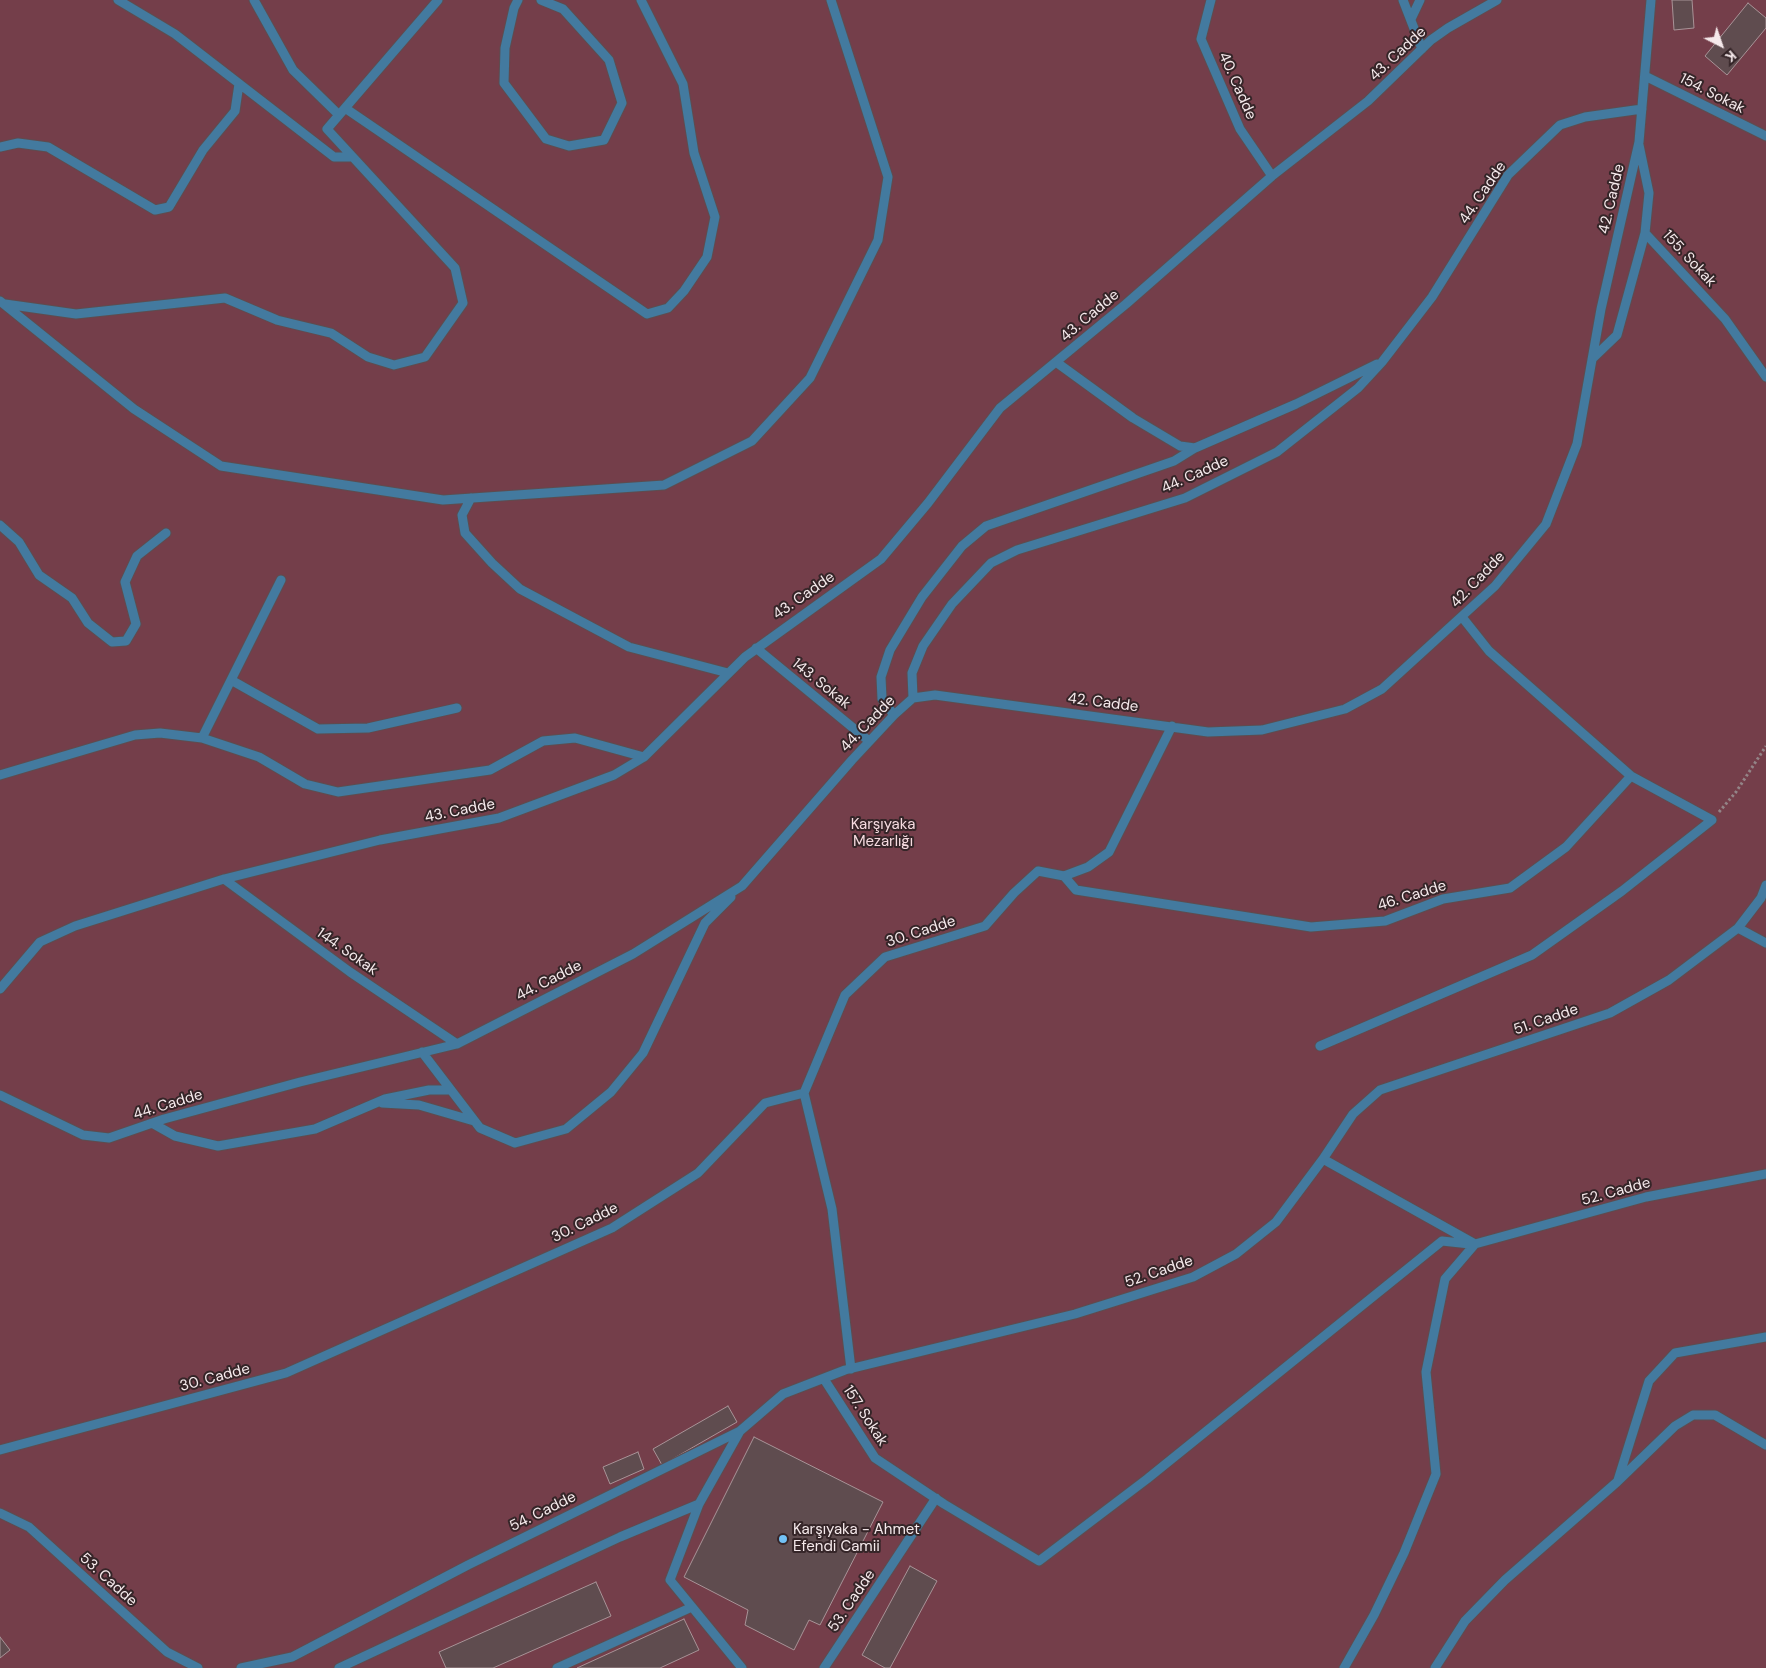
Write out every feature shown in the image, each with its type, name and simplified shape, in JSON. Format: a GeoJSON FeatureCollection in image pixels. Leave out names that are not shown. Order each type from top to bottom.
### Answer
{"type":"FeatureCollection","features":[{"type":"Feature","properties":{"kind":"lane"},"geometry":{"type":"LineString","coordinates":[[118,0],[175,34],[334,158],[352,156]]}},
{"type":"Feature","properties":{"kind":"lane"},"geometry":{"type":"LineString","coordinates":[[254,0],[293,70],[342,112],[648,314],[668,308],[684,291],[707,257],[715,217],[694,153],[683,84],[641,0]]}},
{"type":"Feature","properties":{"kind":"lane"},"geometry":{"type":"LineString","coordinates":[[2,302],[76,314],[225,298],[276,320],[331,333],[368,357],[394,366],[425,357],[463,303],[455,268],[327,129],[438,0]]}},
{"type":"Feature","properties":{"kind":"lane"},"geometry":{"type":"LineString","coordinates":[[518,0],[514,8],[505,48],[504,83],[546,139],[569,146],[604,140],[622,103],[609,60],[563,9],[540,0]]}},
{"type":"Feature","properties":{"kind":"lane"},"geometry":{"type":"LineString","coordinates":[[2,302],[134,409],[221,466],[443,500],[664,485],[752,441],[810,378],[878,240],[888,177],[832,0]]}},
{"type":"Feature","properties":{"kind":"lane","name":"40. Cadde"},"geometry":{"type":"LineString","coordinates":[[1211,0],[1201,39],[1240,129],[1272,176]]}},
{"type":"Feature","properties":{"kind":"lane"},"geometry":{"type":"LineString","coordinates":[[1404,0],[1422,50]]}},
{"type":"Feature","properties":{"kind":"lane"},"geometry":{"type":"LineString","coordinates":[[1411,19],[1420,0]]}},
{"type":"Feature","properties":{"kind":"lane","name":"43. Cadde"},"geometry":{"type":"LineString","coordinates":[[0,989],[40,942],[75,926],[224,879],[380,840],[499,818],[614,775],[644,757],[728,673],[756,648],[881,559],[928,502],[1000,408],[1126,304],[1272,176],[1368,101],[1448,28],[1497,0]]}},
{"type":"Feature","properties":{"kind":"lane","name":"42. Cadde"},"geometry":{"type":"LineString","coordinates":[[913,698],[935,696],[1208,732],[1262,730],[1345,708],[1382,689],[1495,586],[1546,524],[1577,444],[1601,309],[1639,142],[1651,0]]}},
{"type":"Feature","properties":{"kind":"lane","name":"154. Sokak"},"geometry":{"type":"LineString","coordinates":[[1645,76],[1766,136]]}},
{"type":"Feature","properties":{"kind":"lane"},"geometry":{"type":"LineString","coordinates":[[0,147],[18,143],[48,147],[155,210],[169,207],[203,150],[235,111],[239,84]]}},
{"type":"Feature","properties":{"kind":"lane","name":"44. Cadde"},"geometry":{"type":"LineString","coordinates":[[0,1095],[83,1135],[109,1138],[152,1123],[300,1082],[457,1044],[633,954],[742,886],[869,742],[913,698],[912,673],[923,646],[952,604],[991,563],[1017,550],[1185,498],[1277,452],[1358,388],[1382,362],[1432,297],[1508,175],[1560,125],[1585,117],[1642,109]]}},
{"type":"Feature","properties":{"kind":"lane","name":"155. Sokak"},"geometry":{"type":"LineString","coordinates":[[1639,142],[1649,193],[1645,232],[1725,319],[1766,377]]}},
{"type":"Feature","properties":{"kind":"lane"},"geometry":{"type":"LineString","coordinates":[[1592,359],[1617,335],[1645,232]]}},
{"type":"Feature","properties":{"kind":"lane"},"geometry":{"type":"LineString","coordinates":[[1056,362],[1133,418],[1180,446],[1195,448]]}},
{"type":"Feature","properties":{"kind":"lane"},"geometry":{"type":"LineString","coordinates":[[894,715],[882,699],[881,677],[890,650],[922,596],[962,546],[986,526],[1174,461],[1195,448],[1296,404],[1382,362]]}},
{"type":"Feature","properties":{"kind":"lane"},"geometry":{"type":"LineString","coordinates":[[471,498],[462,515],[465,533],[492,564],[520,590],[629,647],[728,673]]}},
{"type":"Feature","properties":{"kind":"lane"},"geometry":{"type":"LineString","coordinates":[[0,525],[19,542],[39,575],[72,598],[88,623],[112,642],[126,641],[136,624],[125,582],[137,556],[166,533]]}},
{"type":"Feature","properties":{"kind":"lane"},"geometry":{"type":"LineString","coordinates":[[202,738],[281,580]]}},
{"type":"Feature","properties":{"kind":"lane"},"geometry":{"type":"LineString","coordinates":[[1320,1046],[1532,955],[1622,892],[1712,820],[1631,776],[1489,652],[1462,617]]}},
{"type":"Feature","properties":{"kind":"lane","name":"143. Sokak"},"geometry":{"type":"LineString","coordinates":[[756,648],[869,742]]}},
{"type":"Feature","properties":{"kind":"lane"},"geometry":{"type":"LineString","coordinates":[[232,680],[318,729],[368,728],[457,708]]}},
{"type":"Feature","properties":{"kind":"lane"},"geometry":{"type":"LineString","coordinates":[[1064,876],[1088,867],[1109,852],[1172,726]]}},
{"type":"Feature","properties":{"kind":"lane"},"geometry":{"type":"LineString","coordinates":[[0,775],[135,735],[160,734],[202,738],[259,757],[305,784],[338,792],[490,770],[543,740],[575,738],[644,757]]}},
{"type":"Feature","properties":{"kind":"lane","name":"46. Cadde"},"geometry":{"type":"LineString","coordinates":[[1064,876],[1076,890],[1311,926],[1385,921],[1443,899],[1510,888],[1566,847],[1631,776]]}},
{"type":"Feature","properties":{"kind":"lane","name":"30. Cadde"},"geometry":{"type":"LineString","coordinates":[[0,1450],[286,1373],[612,1228],[698,1173],[765,1103],[804,1094],[845,995],[885,956],[985,926],[1014,892],[1038,871],[1064,876]]}},
{"type":"Feature","properties":{"kind":"lane","name":"144. Sokak"},"geometry":{"type":"LineString","coordinates":[[224,879],[350,972],[457,1044]]}},
{"type":"Feature","properties":{"kind":"lane","name":"51. Cadde"},"geometry":{"type":"LineString","coordinates":[[1324,1158],[1353,1114],[1380,1090],[1610,1013],[1669,980],[1738,928],[1761,898],[1766,885]]}},
{"type":"Feature","properties":{"kind":"lane"},"geometry":{"type":"LineString","coordinates":[[422,1052],[480,1128],[515,1143],[566,1129],[611,1092],[643,1053],[706,923],[742,886]]}},
{"type":"Feature","properties":{"kind":"lane"},"geometry":{"type":"LineString","coordinates":[[1738,928],[1766,943]]}},
{"type":"Feature","properties":{"kind":"lane"},"geometry":{"type":"LineString","coordinates":[[152,1123],[175,1136],[218,1146],[315,1129],[376,1102],[429,1090],[451,1090]]}},
{"type":"Feature","properties":{"kind":"lane"},"geometry":{"type":"LineString","coordinates":[[804,1094],[832,1209],[851,1369]]}},
{"type":"Feature","properties":{"kind":"lane"},"geometry":{"type":"LineString","coordinates":[[376,1102],[418,1105],[474,1121]]}},
{"type":"Feature","properties":{"kind":"lane"},"geometry":{"type":"LineString","coordinates":[[1324,1158],[1475,1244],[1445,1279],[1426,1372],[1436,1474],[1404,1553],[1374,1615],[1344,1668]]}},
{"type":"Feature","properties":{"kind":"lane","name":"52. Cadde"},"geometry":{"type":"LineString","coordinates":[[851,1369],[1074,1314],[1194,1277],[1236,1254],[1276,1222],[1324,1158]]}},
{"type":"Feature","properties":{"kind":"lane","name":"52. Cadde"},"geometry":{"type":"LineString","coordinates":[[936,1498],[1039,1561],[1147,1479],[1442,1241],[1475,1244],[1646,1197],[1766,1174]]}},
{"type":"Feature","properties":{"kind":"lane"},"geometry":{"type":"LineString","coordinates":[[1617,1482],[1649,1381],[1675,1353],[1766,1337]]}},
{"type":"Feature","properties":{"kind":"lane","name":"54. Cadde"},"geometry":{"type":"LineString","coordinates":[[241,1668],[292,1657],[468,1565],[740,1430],[784,1394],[851,1369]]}},
{"type":"Feature","properties":{"kind":"lane","name":"157. Sokak"},"geometry":{"type":"LineString","coordinates":[[824,1378],[875,1458],[936,1498]]}},
{"type":"Feature","properties":{"kind":"lane"},"geometry":{"type":"LineString","coordinates":[[1435,1668],[1465,1621],[1492,1593],[1547,1542],[1617,1482],[1675,1426],[1693,1415],[1714,1415],[1766,1445]]}},
{"type":"Feature","properties":{"kind":"lane"},"geometry":{"type":"LineString","coordinates":[[740,1430],[699,1504],[670,1580],[742,1668]]}},
{"type":"Feature","properties":{"kind":"lane","name":"53. Cadde"},"geometry":{"type":"LineString","coordinates":[[824,1668],[936,1498]]}},
{"type":"Feature","properties":{"kind":"lane"},"geometry":{"type":"LineString","coordinates":[[339,1668],[620,1537],[699,1504]]}},
{"type":"Feature","properties":{"kind":"lane","name":"53. Cadde"},"geometry":{"type":"LineString","coordinates":[[0,1513],[28,1527],[168,1652],[198,1668]]}},
{"type":"Feature","properties":{"kind":"lane"},"geometry":{"type":"LineString","coordinates":[[557,1668],[692,1607]]}},
{"type":"Feature","properties":{"kind":"path"},"geometry":{"type":"LineString","coordinates":[[1712,820],[1736,792],[1766,746]]}},
{"type":"Feature","properties":{"kind":"green space","name":"Karşıyaka Mezarlığı"},"geometry":{"type":"Polygon","coordinates":[[[0,0],[1766,0],[1766,1668],[0,1668],[0,0]]]}},
{"type":"Feature","properties":{"kind":"building"},"geometry":{"type":"Polygon","coordinates":[[[1672,0],[1692,0],[1694,28],[1674,30],[1672,0]]]}},
{"type":"Feature","properties":{"kind":"building"},"geometry":{"type":"Polygon","coordinates":[[[1748,3],[1766,18],[1766,28],[1727,75],[1705,56],[1748,3]]]}},
{"type":"Feature","properties":{"kind":"building"},"geometry":{"type":"Polygon","coordinates":[[[728,1406],[737,1422],[662,1465],[653,1449],[728,1406]]]}},
{"type":"Feature","properties":{"kind":"building","name":"Karşıyaka - Ahmet Efendi Camii"},"geometry":{"type":"Polygon","coordinates":[[[754,1437],[883,1502],[820,1625],[809,1620],[794,1650],[745,1625],[748,1610],[684,1577],[754,1437]]]}},
{"type":"Feature","properties":{"kind":"building"},"geometry":{"type":"Polygon","coordinates":[[[638,1452],[644,1469],[610,1484],[603,1467],[638,1452]]]}},
{"type":"Feature","properties":{"kind":"building"},"geometry":{"type":"Polygon","coordinates":[[[910,1566],[937,1581],[890,1668],[885,1668],[862,1655],[910,1566]]]}},
{"type":"Feature","properties":{"kind":"building"},"geometry":{"type":"Polygon","coordinates":[[[596,1582],[611,1616],[493,1668],[446,1668],[439,1652],[596,1582]]]}},
{"type":"Feature","properties":{"kind":"building"},"geometry":{"type":"Polygon","coordinates":[[[684,1619],[699,1650],[660,1668],[577,1668],[684,1619]]]}},
{"type":"Feature","properties":{"kind":"building"},"geometry":{"type":"Polygon","coordinates":[[[0,1637],[10,1650],[0,1658],[0,1637]]]}},
{"type":"Feature","properties":{"kind":"place","name":"Karşıyaka - Ahmet Efendi Camii"},"geometry":{"type":"Point","coordinates":[783,1539]}}]}
